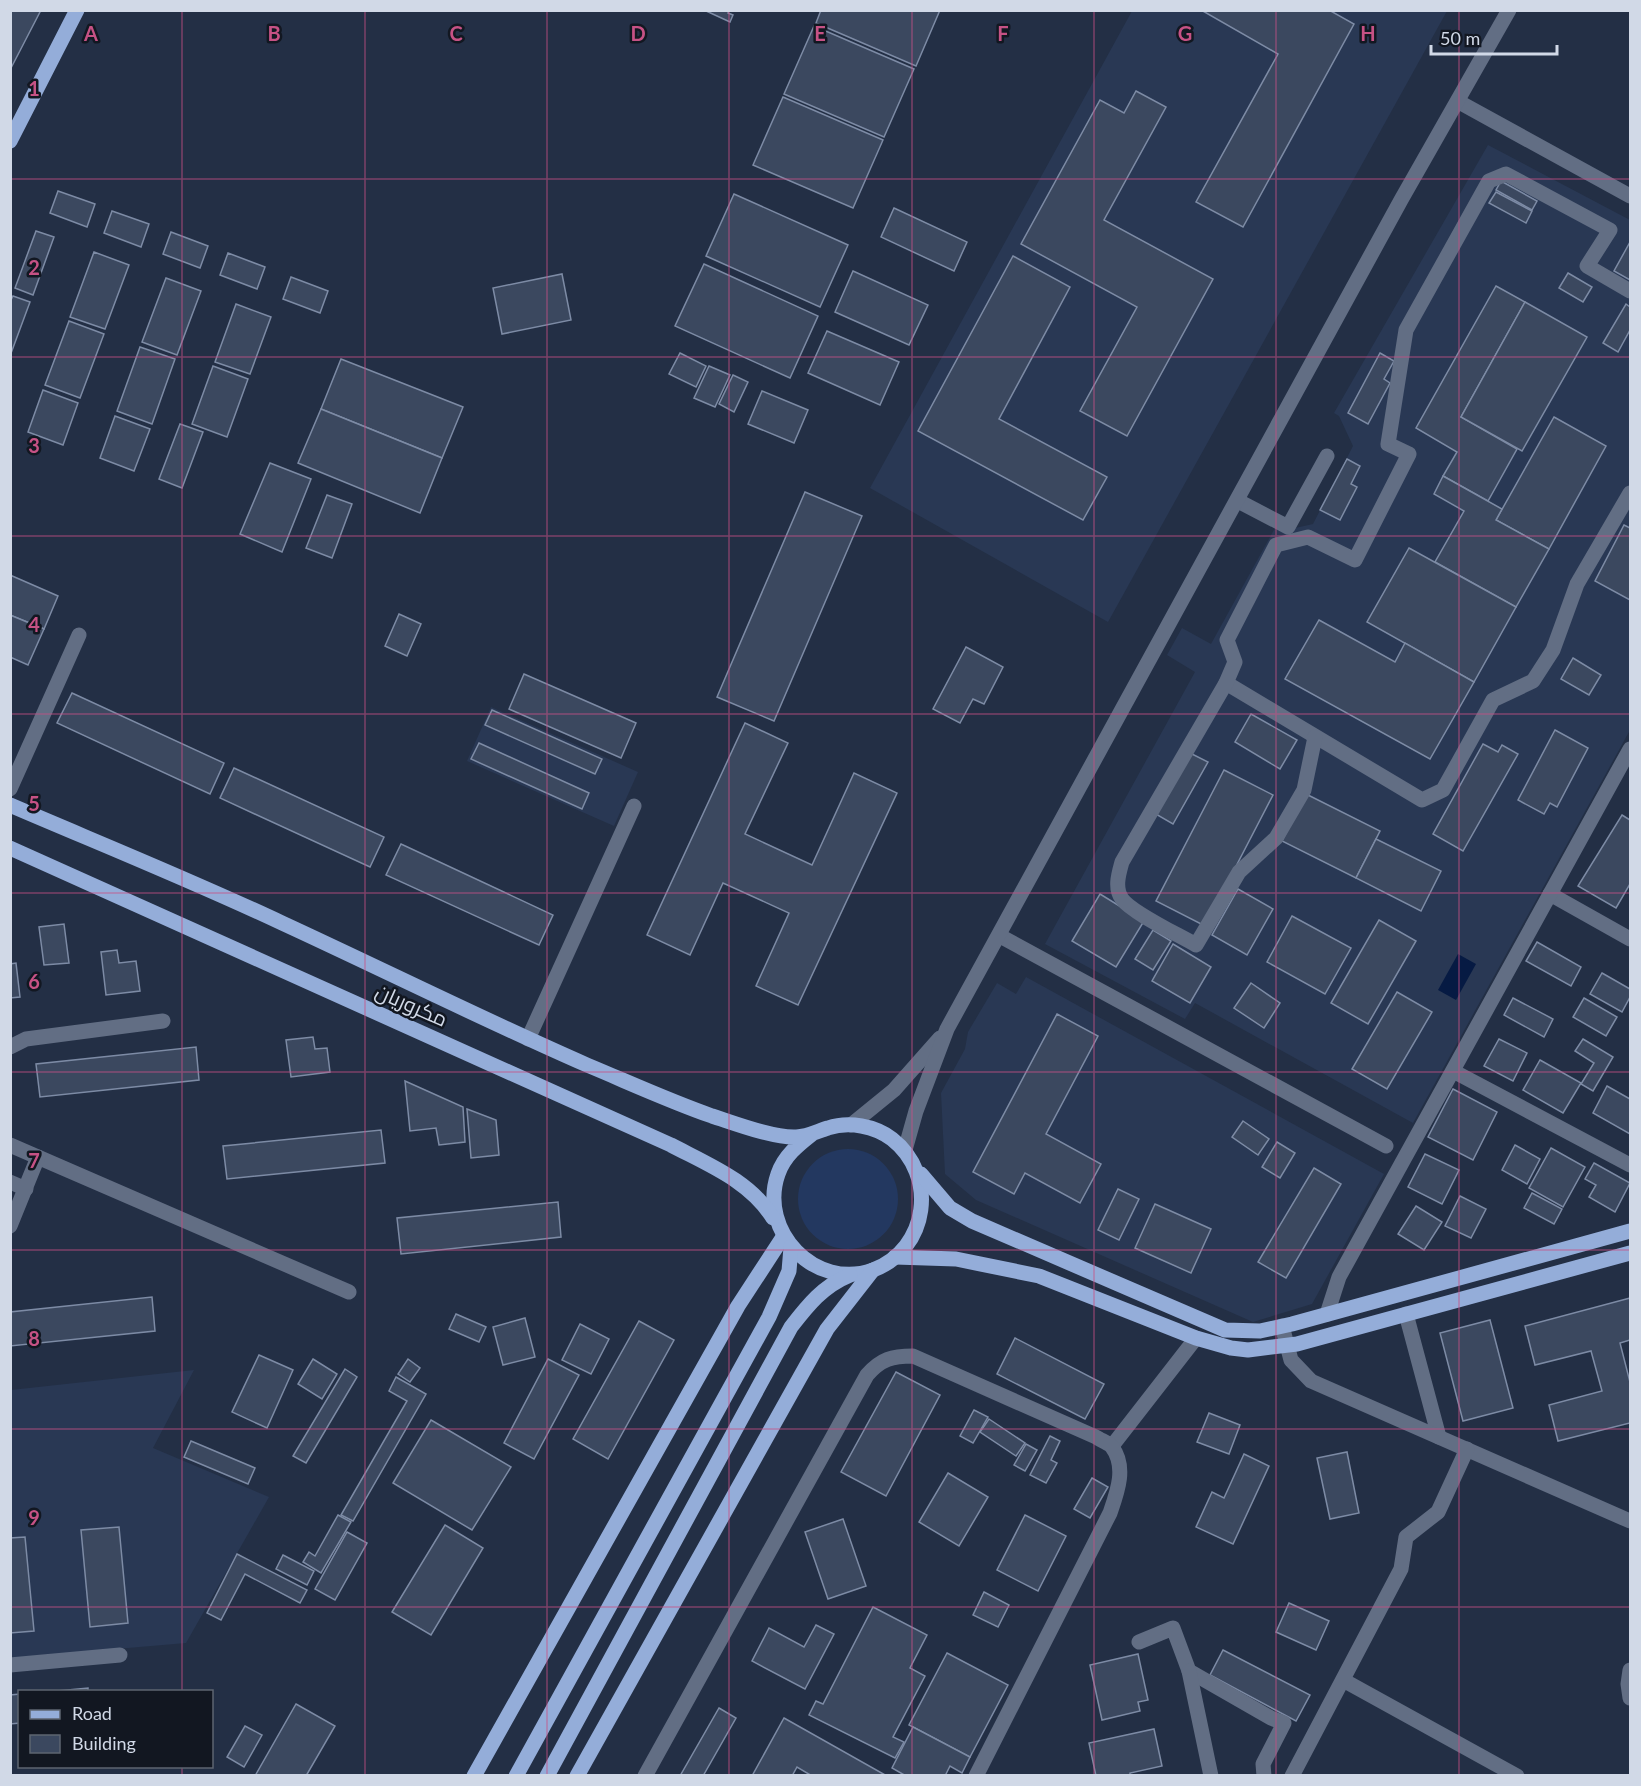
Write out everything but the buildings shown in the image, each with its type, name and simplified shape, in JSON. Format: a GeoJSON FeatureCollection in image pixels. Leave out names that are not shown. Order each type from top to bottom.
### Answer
{"type":"FeatureCollection","features":[{"type":"Feature","properties":{"kind":"main road"},"geometry":{"type":"LineString","coordinates":[[10,141],[77,10]]}},
{"type":"Feature","properties":{"kind":"main road"},"geometry":{"type":"LineString","coordinates":[[10,805],[280,922],[528,1039],[684,1106],[745,1127],[795,1137],[831,1127],[851,1125],[871,1128],[889,1137],[904,1150],[950,1208],[1036,1250],[1225,1330],[1260,1331],[1282,1326],[1630,1231]]}},
{"type":"Feature","properties":{"kind":"main road","name":"مکروریان"},"geometry":{"type":"LineString","coordinates":[[10,848],[671,1145],[739,1182],[762,1199],[784,1236]]}},
{"type":"Feature","properties":{"kind":"main road"},"geometry":{"type":"LineString","coordinates":[[516,1776],[769,1317],[789,1271],[784,1236],[773,1199],[778,1173],[792,1150],[812,1134]]}},
{"type":"Feature","properties":{"kind":"main road"},"geometry":{"type":"LineString","coordinates":[[547,1776],[791,1328],[815,1296],[835,1281],[873,1270],[895,1257],[912,1239],[921,1216],[923,1191],[916,1167]]}},
{"type":"Feature","properties":{"kind":"main road"},"geometry":{"type":"LineString","coordinates":[[784,1236],[808,1263],[830,1272],[853,1274]]}},
{"type":"Feature","properties":{"kind":"main road"},"geometry":{"type":"LineString","coordinates":[[474,1776],[738,1306],[784,1236]]}},
{"type":"Feature","properties":{"kind":"main road"},"geometry":{"type":"LineString","coordinates":[[895,1257],[956,1259],[1039,1276],[1196,1338],[1231,1348],[1248,1350],[1287,1345],[1630,1252]]}},
{"type":"Feature","properties":{"kind":"main road"},"geometry":{"type":"LineString","coordinates":[[576,1776],[827,1329],[873,1270]]}},
{"type":"Feature","properties":{"kind":"street"},"geometry":{"type":"LineString","coordinates":[[904,1150],[947,1029],[1000,936],[1401,200],[1459,102],[1509,10]]}},
{"type":"Feature","properties":{"kind":"street"},"geometry":{"type":"LineString","coordinates":[[1459,102],[1630,196]]}},
{"type":"Feature","properties":{"kind":"street"},"geometry":{"type":"LineString","coordinates":[[1315,737],[1304,790],[1276,838],[1239,872],[1196,945],[1133,908],[1121,898],[1117,883],[1122,862],[1227,683],[1235,662],[1227,640],[1276,545],[1308,537],[1355,560],[1409,454],[1388,444],[1406,330],[1489,182],[1506,174],[1610,230],[1587,266],[1630,291]]}},
{"type":"Feature","properties":{"kind":"street"},"geometry":{"type":"LineString","coordinates":[[1238,501],[1288,527],[1327,456]]}},
{"type":"Feature","properties":{"kind":"street"},"geometry":{"type":"LineString","coordinates":[[1227,683],[1422,800],[1443,790],[1493,700],[1533,681],[1553,650],[1577,584],[1630,493]]}},
{"type":"Feature","properties":{"kind":"street"},"geometry":{"type":"LineString","coordinates":[[10,789],[79,635]]}},
{"type":"Feature","properties":{"kind":"street"},"geometry":{"type":"LineString","coordinates":[[1327,1314],[1339,1276],[1630,749]]}},
{"type":"Feature","properties":{"kind":"street"},"geometry":{"type":"LineString","coordinates":[[528,1039],[634,806]]}},
{"type":"Feature","properties":{"kind":"street"},"geometry":{"type":"LineString","coordinates":[[1550,894],[1630,939]]}},
{"type":"Feature","properties":{"kind":"street"},"geometry":{"type":"LineString","coordinates":[[1000,936],[1386,1146]]}},
{"type":"Feature","properties":{"kind":"street"},"geometry":{"type":"LineString","coordinates":[[10,1047],[26,1040],[163,1021]]}},
{"type":"Feature","properties":{"kind":"street"},"geometry":{"type":"LineString","coordinates":[[851,1125],[894,1090],[947,1029]]}},
{"type":"Feature","properties":{"kind":"street"},"geometry":{"type":"LineString","coordinates":[[1453,1071],[1630,1165]]}},
{"type":"Feature","properties":{"kind":"street"},"geometry":{"type":"LineString","coordinates":[[10,1145],[349,1292]]}},
{"type":"Feature","properties":{"kind":"street"},"geometry":{"type":"LineString","coordinates":[[10,1226],[38,1157]]}},
{"type":"Feature","properties":{"kind":"street"},"geometry":{"type":"LineString","coordinates":[[10,1182],[26,1189]]}},
{"type":"Feature","properties":{"kind":"street"},"geometry":{"type":"LineString","coordinates":[[1406,1314],[1439,1437]]}},
{"type":"Feature","properties":{"kind":"street"},"geometry":{"type":"LineString","coordinates":[[1282,1326],[1291,1360],[1311,1381],[1630,1521]]}},
{"type":"Feature","properties":{"kind":"street"},"geometry":{"type":"LineString","coordinates":[[1112,1446],[1196,1338]]}},
{"type":"Feature","properties":{"kind":"street"},"geometry":{"type":"LineString","coordinates":[[645,1776],[867,1375],[878,1362],[893,1356],[913,1356],[1112,1446],[1119,1467],[1119,1487],[1110,1513],[976,1776]]}},
{"type":"Feature","properties":{"kind":"street"},"geometry":{"type":"LineString","coordinates":[[1292,1776],[1401,1569],[1406,1537],[1438,1512],[1467,1449]]}},
{"type":"Feature","properties":{"kind":"street"},"geometry":{"type":"LineString","coordinates":[[1138,1642],[1173,1628],[1189,1671],[1211,1776]]}},
{"type":"Feature","properties":{"kind":"street"},"geometry":{"type":"LineString","coordinates":[[10,1665],[120,1655]]}},
{"type":"Feature","properties":{"kind":"street"},"geometry":{"type":"LineString","coordinates":[[1630,1670],[1628,1684],[1630,1698]]}},
{"type":"Feature","properties":{"kind":"street"},"geometry":{"type":"LineString","coordinates":[[1189,1671],[1271,1719],[1284,1723],[1263,1764],[1264,1776]]}},
{"type":"Feature","properties":{"kind":"street"},"geometry":{"type":"LineString","coordinates":[[1343,1680],[1517,1776]]}},
{"type":"Feature","properties":{"kind":"shaded area"},"geometry":{"type":"Polygon","coordinates":[[[1132,11],[1447,11],[1108,622],[870,488],[1132,11]]]}},
{"type":"Feature","properties":{"kind":"shaded area"},"geometry":{"type":"Polygon","coordinates":[[[1488,145],[1630,220],[1630,730],[1413,1123],[1195,1003],[1185,1019],[1045,944],[1195,672],[1167,655],[1182,628],[1211,644],[1275,528],[1282,531],[1313,524],[1353,446],[1339,416],[1334,413],[1488,145]]]}},
{"type":"Feature","properties":{"kind":"shaded area"},"geometry":{"type":"Polygon","coordinates":[[[491,707],[638,772],[614,826],[467,761],[491,707]]]}},
{"type":"Feature","properties":{"kind":"shaded area"},"geometry":{"type":"Polygon","coordinates":[[[1458,954],[1476,964],[1456,1000],[1438,990],[1458,954]]]}},
{"type":"Feature","properties":{"kind":"shaded area"},"geometry":{"type":"Polygon","coordinates":[[[1026,977],[1384,1174],[1312,1304],[1253,1322],[976,1200],[945,1174],[941,1093],[965,1049],[968,1032],[997,983],[1016,994],[1026,977]]]}},
{"type":"Feature","properties":{"kind":"shaded area"},"geometry":{"type":"Polygon","coordinates":[[[848,1149],[867,1153],[884,1163],[894,1180],[898,1199],[894,1218],[884,1235],[867,1245],[848,1249],[829,1245],[812,1235],[802,1218],[798,1199],[802,1180],[812,1163],[829,1153],[848,1149]]]}},
{"type":"Feature","properties":{"kind":"shaded area"},"geometry":{"type":"Polygon","coordinates":[[[194,1370],[153,1448],[269,1497],[186,1643],[11,1658],[11,1390],[194,1370]]]}}]}
